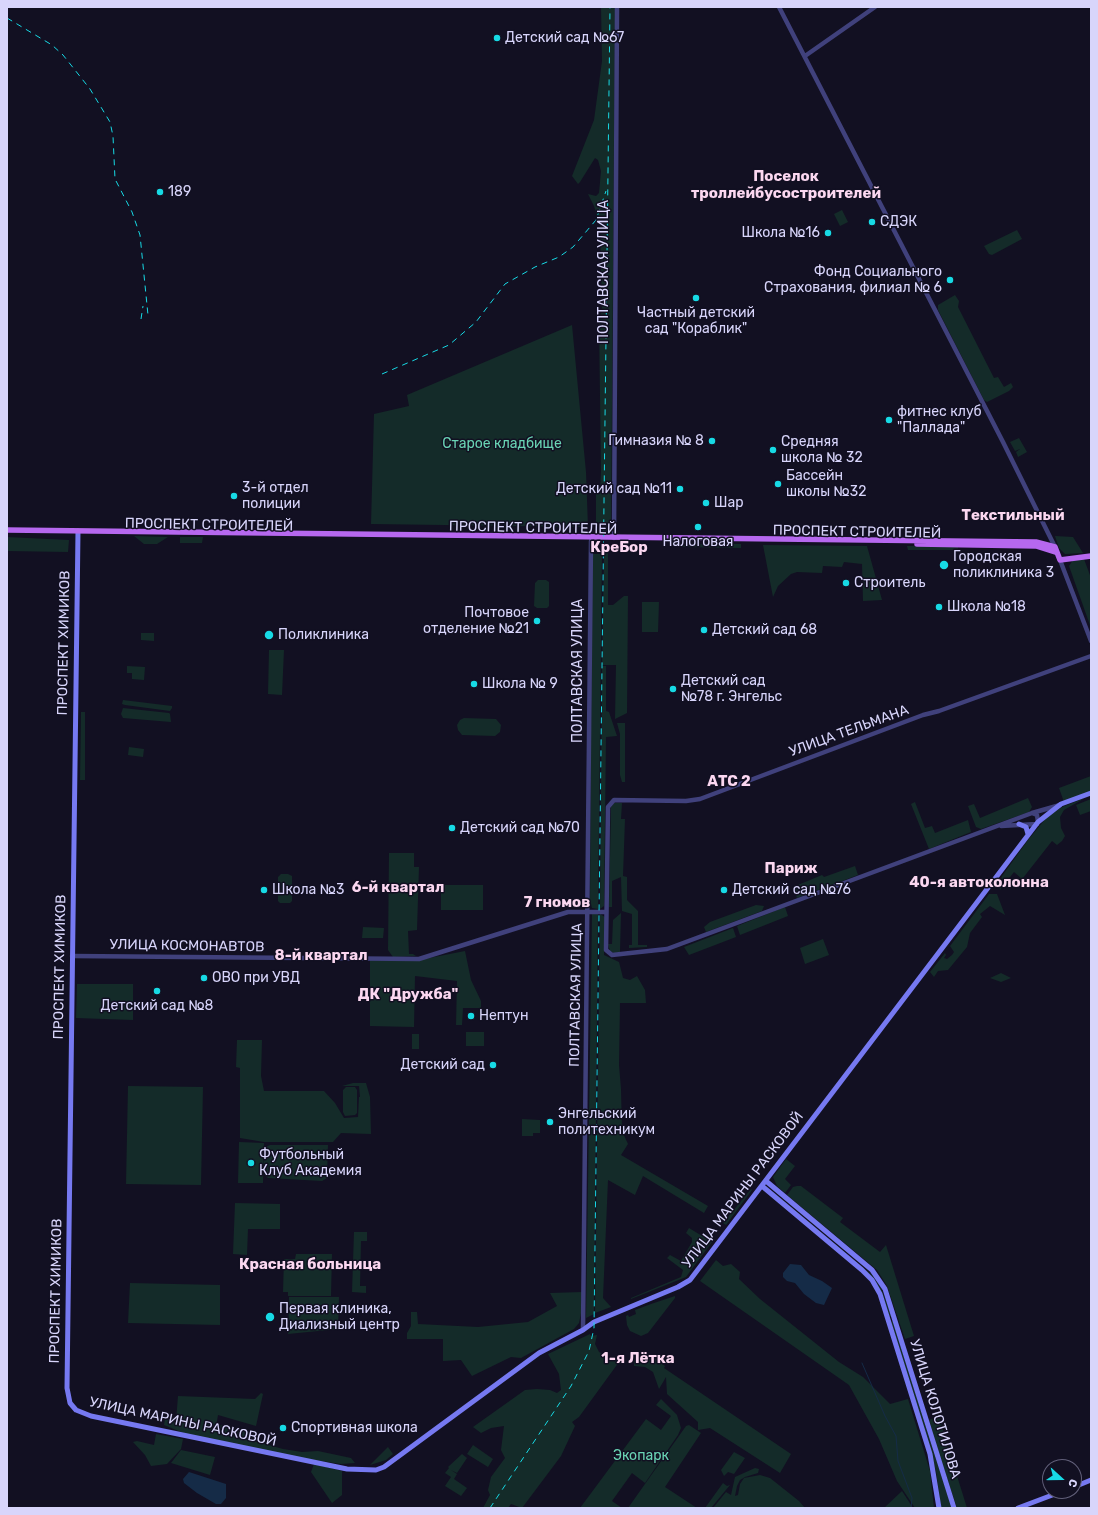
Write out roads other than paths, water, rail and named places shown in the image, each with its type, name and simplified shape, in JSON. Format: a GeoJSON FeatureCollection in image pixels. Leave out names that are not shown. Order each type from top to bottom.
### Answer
{"type":"FeatureCollection","features":[{"type":"Feature","properties":{"kind":"main road","name":"ПРОСПЕКТ СТРОИТЕЛЕЙ"},"geometry":{"type":"LineString","coordinates":[[7,530],[78,533]]}},
{"type":"Feature","properties":{"kind":"main road","name":"ПРОСПЕКТ СТРОИТЕЛЕЙ"},"geometry":{"type":"LineString","coordinates":[[7,534],[78,533],[614,539],[1036,546],[1056,550]]}},
{"type":"Feature","properties":{"kind":"main road","name":"ПРОСПЕКТ ХИМИКОВ"},"geometry":{"type":"LineString","coordinates":[[70,1403],[67,1381],[78,533]]}},
{"type":"Feature","properties":{"kind":"main road","name":"ПРОСПЕКТ СТРОИТЕЛЕЙ"},"geometry":{"type":"LineString","coordinates":[[394,537],[591,541],[614,539]]}},
{"type":"Feature","properties":{"kind":"main road"},"geometry":{"type":"LineString","coordinates":[[1056,550],[1060,560],[1091,556]]}},
{"type":"Feature","properties":{"kind":"main road","name":"УЛИЦА МАРИНЫ РАСКОВОЙ"},"geometry":{"type":"LineString","coordinates":[[70,1403],[76,1410],[91,1416],[347,1469],[376,1470],[388,1464],[539,1353],[583,1330],[594,1322],[678,1287],[690,1280],[1028,834],[1038,823],[1061,804],[1091,793]]}},
{"type":"Feature","properties":{"kind":"main road"},"geometry":{"type":"LineString","coordinates":[[1019,824],[1026,827],[1028,834]]}},
{"type":"Feature","properties":{"kind":"main road","name":"УЛИЦА КОЛОТИЛОВА"},"geometry":{"type":"LineString","coordinates":[[766,1181],[872,1270],[885,1288],[954,1508]]}},
{"type":"Feature","properties":{"kind":"main road","name":"УЛИЦА КОЛОТИЛОВА"},"geometry":{"type":"LineString","coordinates":[[762,1186],[862,1270],[872,1280],[880,1294],[930,1454],[939,1508]]}},
{"type":"Feature","properties":{"kind":"main road"},"geometry":{"type":"LineString","coordinates":[[889,1319],[895,1317]]}},
{"type":"Feature","properties":{"kind":"main road"},"geometry":{"type":"LineString","coordinates":[[1018,1508],[1042,1499]]}},
{"type":"Feature","properties":{"kind":"street","name":"ПОЛТАВСКАЯ УЛИЦА"},"geometry":{"type":"LineString","coordinates":[[614,539],[617,7]]}},
{"type":"Feature","properties":{"kind":"street"},"geometry":{"type":"LineString","coordinates":[[779,7],[976,391],[1004,442],[1056,550]]}},
{"type":"Feature","properties":{"kind":"street"},"geometry":{"type":"LineString","coordinates":[[805,56],[875,7]]}},
{"type":"Feature","properties":{"kind":"street","name":"ПОЛТАВСКАЯ УЛИЦА"},"geometry":{"type":"LineString","coordinates":[[583,1330],[589,912],[591,541]]}},
{"type":"Feature","properties":{"kind":"street"},"geometry":{"type":"LineString","coordinates":[[1060,560],[1091,641]]}},
{"type":"Feature","properties":{"kind":"street","name":"УЛИЦА ТЕЛЬМАНА"},"geometry":{"type":"LineString","coordinates":[[610,802],[614,800],[686,801],[700,798],[923,715],[939,711],[1091,656]]}},
{"type":"Feature","properties":{"kind":"street","name":"ПОЛТАВСКАЯ УЛИЦА"},"geometry":{"type":"LineString","coordinates":[[610,802],[608,807],[606,947],[608,952],[612,955],[667,949],[991,828]]}},
{"type":"Feature","properties":{"kind":"street"},"geometry":{"type":"LineString","coordinates":[[991,828],[1061,804]]}},
{"type":"Feature","properties":{"kind":"street"},"geometry":{"type":"LineString","coordinates":[[991,828],[1038,823],[1037,815],[1032,813]]}},
{"type":"Feature","properties":{"kind":"street","name":"УЛИЦА КОСМОНАВТОВ"},"geometry":{"type":"LineString","coordinates":[[72,956],[419,959],[568,912],[606,912]]}},
{"type":"Feature","properties":{"kind":"water"},"geometry":{"type":"Polygon","coordinates":[[[790,1264],[801,1265],[809,1275],[832,1288],[824,1305],[816,1303],[804,1294],[795,1283],[787,1281],[783,1277],[783,1273],[790,1264]]]}},
{"type":"Feature","properties":{"kind":"water"},"geometry":{"type":"Polygon","coordinates":[[[189,1472],[226,1484],[226,1498],[221,1504],[216,1504],[197,1493],[184,1483],[183,1479],[189,1472]]]}},
{"type":"Feature","properties":{"kind":"waterway"},"geometry":{"type":"LineString","coordinates":[[862,1363],[885,1416],[896,1436],[898,1461],[912,1498],[911,1508]]}},
{"type":"Feature","properties":{"kind":"railway"},"geometry":{"type":"LineString","coordinates":[[490,1508],[571,1386],[589,1351],[594,1328],[610,7]]}},
{"type":"Feature","properties":{"kind":"railway"},"geometry":{"type":"LineString","coordinates":[[7,18],[52,45],[63,55],[90,89],[110,122],[113,136],[115,179],[132,212],[140,235],[148,315]]}},
{"type":"Feature","properties":{"kind":"railway"},"geometry":{"type":"LineString","coordinates":[[382,374],[449,345],[476,322],[505,284],[535,267],[559,257],[573,247],[596,220],[606,191]]}},
{"type":"Feature","properties":{"kind":"railway"},"geometry":{"type":"LineString","coordinates":[[141,319],[143,306]]}},
{"type":"Feature","properties":{"kind":"place","name":"Детский сад №67"},"geometry":{"type":"Point","coordinates":[497,38]}},
{"type":"Feature","properties":{"kind":"place","name":"189"},"geometry":{"type":"Point","coordinates":[160,192]}},
{"type":"Feature","properties":{"kind":"place","name":"СДЭК"},"geometry":{"type":"Point","coordinates":[872,222]}},
{"type":"Feature","properties":{"kind":"place","name":"Школа №16"},"geometry":{"type":"Point","coordinates":[828,233]}},
{"type":"Feature","properties":{"kind":"place","name":"Фонд Социального Страхования, филиал № 6"},"geometry":{"type":"Point","coordinates":[950,280]}},
{"type":"Feature","properties":{"kind":"place","name":"Частный детский сад \"Кораблик\""},"geometry":{"type":"Point","coordinates":[696,298]}},
{"type":"Feature","properties":{"kind":"place","name":"фитнес клуб \"Паллада\""},"geometry":{"type":"Point","coordinates":[889,420]}},
{"type":"Feature","properties":{"kind":"place","name":"Гимназия № 8"},"geometry":{"type":"Point","coordinates":[712,441]}},
{"type":"Feature","properties":{"kind":"place","name":"Средняя школа № 32"},"geometry":{"type":"Point","coordinates":[773,450]}},
{"type":"Feature","properties":{"kind":"place","name":"Бассейн школы №32"},"geometry":{"type":"Point","coordinates":[778,484]}},
{"type":"Feature","properties":{"kind":"place","name":"Детский сад №11"},"geometry":{"type":"Point","coordinates":[680,489]}},
{"type":"Feature","properties":{"kind":"place","name":"3-й отдел полиции"},"geometry":{"type":"Point","coordinates":[234,496]}},
{"type":"Feature","properties":{"kind":"place","name":"Шар"},"geometry":{"type":"Point","coordinates":[706,503]}},
{"type":"Feature","properties":{"kind":"place","name":"Налоговая"},"geometry":{"type":"Point","coordinates":[698,527]}},
{"type":"Feature","properties":{"kind":"place","name":"Городская поликлиника 3"},"geometry":{"type":"Point","coordinates":[944,565]}},
{"type":"Feature","properties":{"kind":"place","name":"Строитель"},"geometry":{"type":"Point","coordinates":[846,583]}},
{"type":"Feature","properties":{"kind":"place","name":"Школа №18"},"geometry":{"type":"Point","coordinates":[939,607]}},
{"type":"Feature","properties":{"kind":"place","name":"Почтовое отделение №21"},"geometry":{"type":"Point","coordinates":[537,621]}},
{"type":"Feature","properties":{"kind":"place","name":"Детский сад 68"},"geometry":{"type":"Point","coordinates":[704,630]}},
{"type":"Feature","properties":{"kind":"place","name":"Поликлиника"},"geometry":{"type":"Point","coordinates":[269,635]}},
{"type":"Feature","properties":{"kind":"place","name":"Школа № 9"},"geometry":{"type":"Point","coordinates":[474,684]}},
{"type":"Feature","properties":{"kind":"place","name":"Детский сад №78 г. Энгельс"},"geometry":{"type":"Point","coordinates":[673,689]}},
{"type":"Feature","properties":{"kind":"place","name":"Детский сад №70"},"geometry":{"type":"Point","coordinates":[452,828]}},
{"type":"Feature","properties":{"kind":"place","name":"Школа №3"},"geometry":{"type":"Point","coordinates":[264,890]}},
{"type":"Feature","properties":{"kind":"place","name":"Детский сад №76"},"geometry":{"type":"Point","coordinates":[724,890]}},
{"type":"Feature","properties":{"kind":"place","name":"ОВО при УВД"},"geometry":{"type":"Point","coordinates":[204,978]}},
{"type":"Feature","properties":{"kind":"place","name":"Детский сад №8"},"geometry":{"type":"Point","coordinates":[157,991]}},
{"type":"Feature","properties":{"kind":"place","name":"Нептун"},"geometry":{"type":"Point","coordinates":[471,1016]}},
{"type":"Feature","properties":{"kind":"place","name":"Детский сад"},"geometry":{"type":"Point","coordinates":[493,1065]}},
{"type":"Feature","properties":{"kind":"place","name":"Энгельский политехникум"},"geometry":{"type":"Point","coordinates":[550,1122]}},
{"type":"Feature","properties":{"kind":"place","name":"Футбольный Клуб Академия"},"geometry":{"type":"Point","coordinates":[251,1163]}},
{"type":"Feature","properties":{"kind":"place","name":"Первая клиника, Диализный центр"},"geometry":{"type":"Point","coordinates":[270,1317]}},
{"type":"Feature","properties":{"kind":"place","name":"Спортивная школа"},"geometry":{"type":"Point","coordinates":[283,1428]}},
{"type":"Feature","properties":{"kind":"district","name":"Поселок троллейбусостроителей"},"geometry":{"type":"Point","coordinates":[786,186]}},
{"type":"Feature","properties":{"kind":"district","name":"Текстильный"},"geometry":{"type":"Point","coordinates":[1013,516]}},
{"type":"Feature","properties":{"kind":"district","name":"КреБор"},"geometry":{"type":"Point","coordinates":[619,548]}},
{"type":"Feature","properties":{"kind":"district","name":"АТС 2"},"geometry":{"type":"Point","coordinates":[729,782]}},
{"type":"Feature","properties":{"kind":"district","name":"Париж"},"geometry":{"type":"Point","coordinates":[791,869]}},
{"type":"Feature","properties":{"kind":"district","name":"40-я автоколонна"},"geometry":{"type":"Point","coordinates":[979,883]}},
{"type":"Feature","properties":{"kind":"district","name":"6-й квартал"},"geometry":{"type":"Point","coordinates":[398,888]}},
{"type":"Feature","properties":{"kind":"district","name":"7 гномов"},"geometry":{"type":"Point","coordinates":[557,903]}},
{"type":"Feature","properties":{"kind":"district","name":"8-й квартал"},"geometry":{"type":"Point","coordinates":[321,956]}},
{"type":"Feature","properties":{"kind":"district","name":"ДК \"Дружба\""},"geometry":{"type":"Point","coordinates":[408,995]}},
{"type":"Feature","properties":{"kind":"district","name":"Красная больница"},"geometry":{"type":"Point","coordinates":[310,1265]}},
{"type":"Feature","properties":{"kind":"district","name":"1-я Лётка"},"geometry":{"type":"Point","coordinates":[638,1359]}},
{"type":"Feature","properties":{"kind":"park label","name":"Старое кладбище"},"geometry":{"type":"Point","coordinates":[502,444]}},
{"type":"Feature","properties":{"kind":"park label","name":"Экопарк"},"geometry":{"type":"Point","coordinates":[641,1456]}}]}
